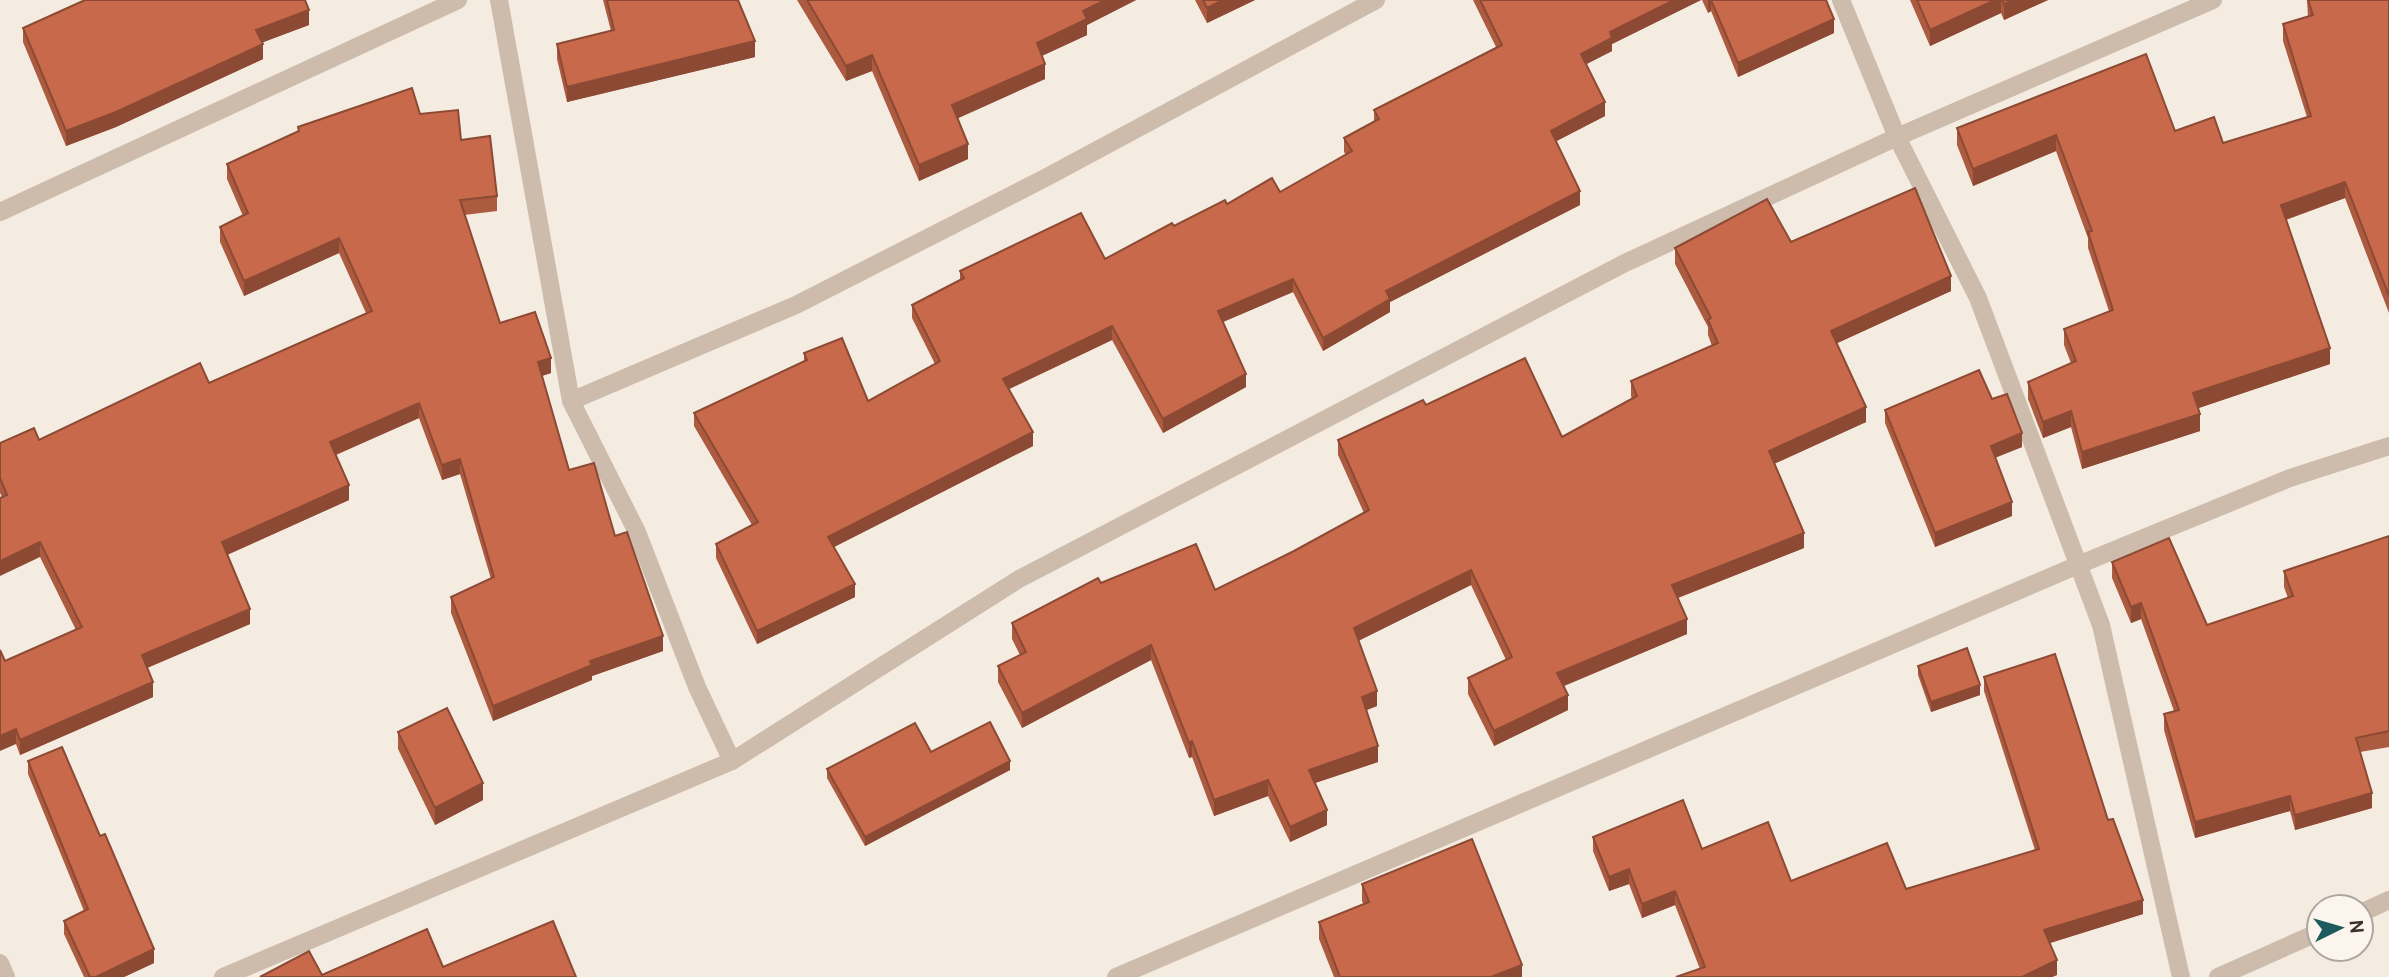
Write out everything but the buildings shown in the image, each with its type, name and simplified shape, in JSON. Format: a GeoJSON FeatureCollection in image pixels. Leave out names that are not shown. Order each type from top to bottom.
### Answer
{"type":"FeatureCollection","features":[{"type":"Feature","properties":{"kind":"street"},"geometry":{"type":"LineString","coordinates":[[0,212],[458,0]]}},
{"type":"Feature","properties":{"kind":"street"},"geometry":{"type":"LineString","coordinates":[[499,0],[571,401],[637,532],[697,687],[732,761]]}},
{"type":"Feature","properties":{"kind":"street"},"geometry":{"type":"LineString","coordinates":[[571,401],[796,305],[1047,177],[1376,0]]}},
{"type":"Feature","properties":{"kind":"street"},"geometry":{"type":"LineString","coordinates":[[1841,0],[1897,136],[1978,298],[2101,625],[2181,977]]}},
{"type":"Feature","properties":{"kind":"street"},"geometry":{"type":"LineString","coordinates":[[223,977],[732,761],[1019,579],[1625,263],[1897,136],[2213,0]]}},
{"type":"Feature","properties":{"kind":"street"},"geometry":{"type":"LineString","coordinates":[[1116,977],[2078,565],[2290,478],[2389,446]]}},
{"type":"Feature","properties":{"kind":"street"},"geometry":{"type":"LineString","coordinates":[[2218,977],[2305,938]]}},
{"type":"Feature","properties":{"kind":"street"},"geometry":{"type":"LineString","coordinates":[[0,963],[6,977]]}}]}
